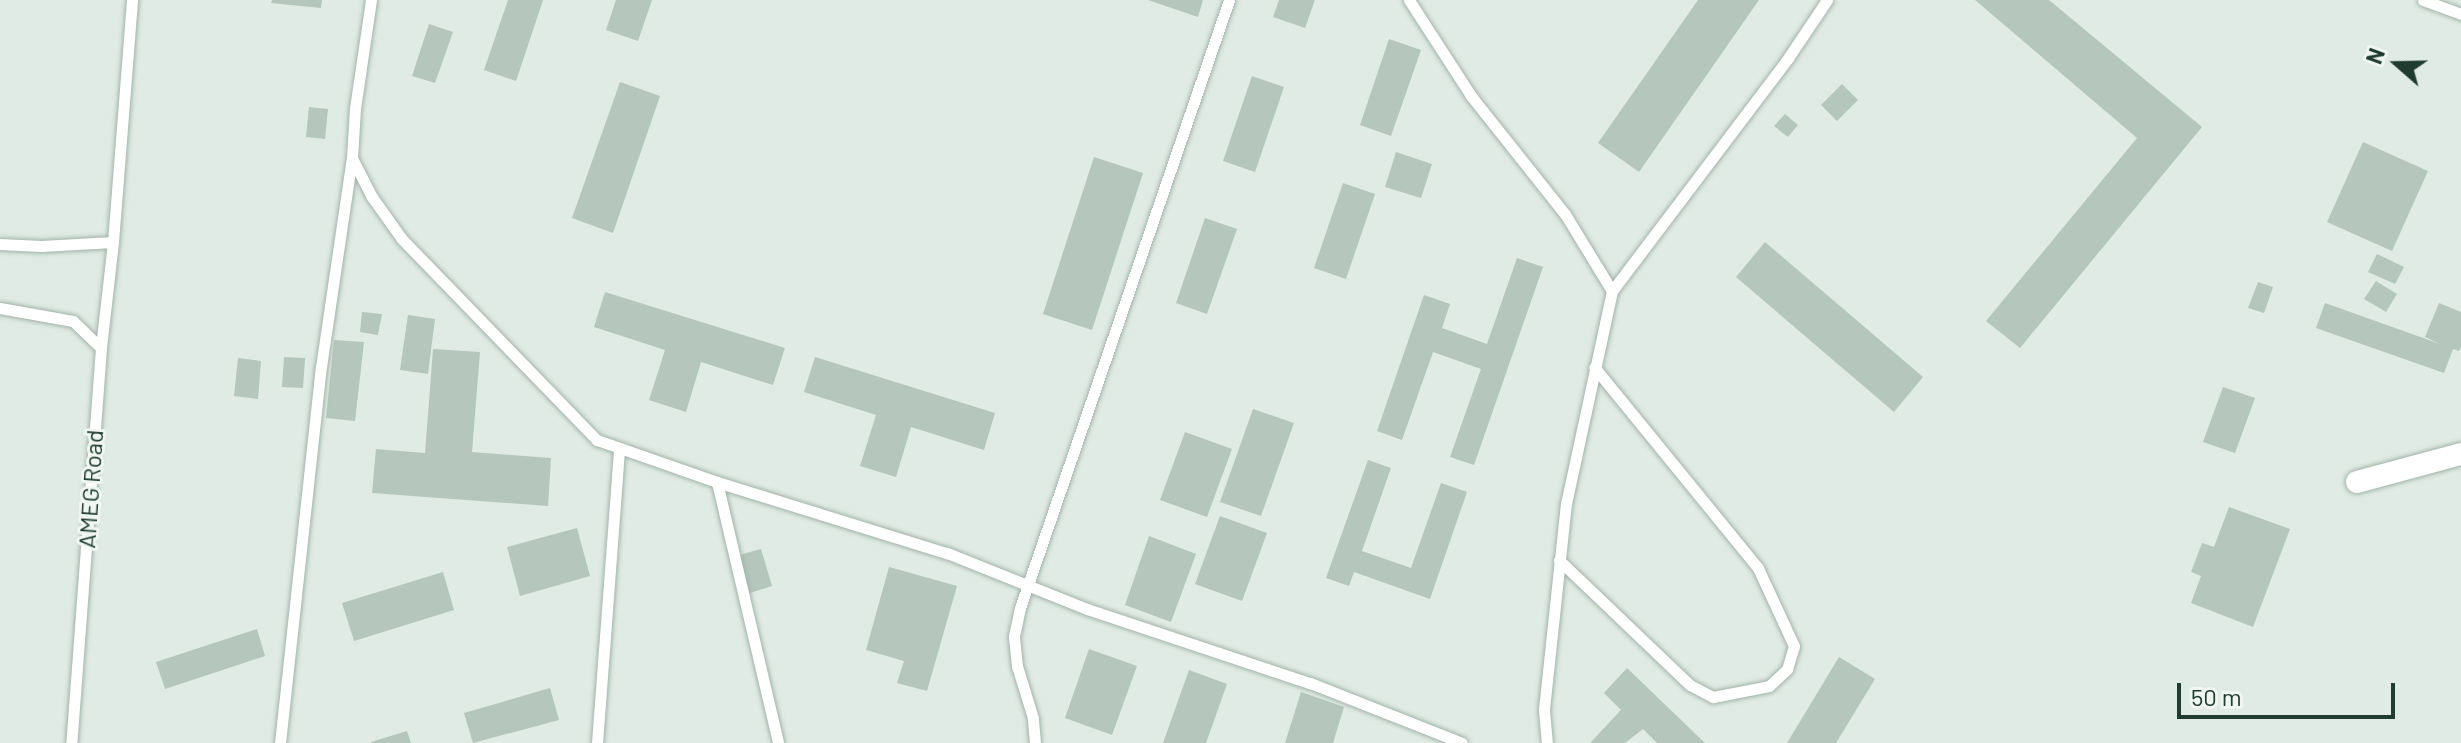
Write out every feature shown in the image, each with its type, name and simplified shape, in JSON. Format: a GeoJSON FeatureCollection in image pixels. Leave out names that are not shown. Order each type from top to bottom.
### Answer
{"type":"FeatureCollection","features":[{"type":"Feature","properties":{"kind":"street"},"geometry":{"type":"LineString","coordinates":[[2357,482],[2461,454]]}},
{"type":"Feature","properties":{"kind":"lane","name":"AMEG Road"},"geometry":{"type":"LineString","coordinates":[[71,743],[101,348],[113,242],[132,0]]}},
{"type":"Feature","properties":{"kind":"lane"},"geometry":{"type":"LineString","coordinates":[[280,743],[321,367],[352,158],[355,108],[371,0]]}},
{"type":"Feature","properties":{"kind":"lane"},"geometry":{"type":"LineString","coordinates":[[1035,743],[1033,718],[1017,666],[1014,636],[1027,586],[1229,0]]}},
{"type":"Feature","properties":{"kind":"lane"},"geometry":{"type":"LineString","coordinates":[[1409,0],[1471,96],[1565,214],[1612,291]]}},
{"type":"Feature","properties":{"kind":"lane"},"geometry":{"type":"LineString","coordinates":[[1547,743],[1544,710],[1566,503],[1612,291],[1788,58],[1827,0]]}},
{"type":"Feature","properties":{"kind":"lane"},"geometry":{"type":"LineString","coordinates":[[2423,0],[2461,14]]}},
{"type":"Feature","properties":{"kind":"lane"},"geometry":{"type":"LineString","coordinates":[[352,158],[372,197],[402,239],[597,440],[717,482],[947,553],[1027,586],[1310,683],[1462,743]]}},
{"type":"Feature","properties":{"kind":"lane"},"geometry":{"type":"LineString","coordinates":[[0,244],[41,246],[113,242]]}},
{"type":"Feature","properties":{"kind":"lane"},"geometry":{"type":"LineString","coordinates":[[0,308],[73,321],[101,348]]}},
{"type":"Feature","properties":{"kind":"lane"},"geometry":{"type":"LineString","coordinates":[[1559,560],[1690,685],[1713,697],[1769,686],[1787,669],[1794,646],[1758,568],[1594,367]]}},
{"type":"Feature","properties":{"kind":"lane"},"geometry":{"type":"LineString","coordinates":[[597,743],[619,448]]}},
{"type":"Feature","properties":{"kind":"lane"},"geometry":{"type":"LineString","coordinates":[[717,482],[778,743]]}},
{"type":"Feature","properties":{"kind":"building"},"geometry":{"type":"Polygon","coordinates":[[[272,0],[322,0],[321,8],[271,3],[272,0]]]}},
{"type":"Feature","properties":{"kind":"building"},"geometry":{"type":"Polygon","coordinates":[[[508,0],[543,0],[516,81],[484,70],[508,0]]]}},
{"type":"Feature","properties":{"kind":"building"},"geometry":{"type":"Polygon","coordinates":[[[616,0],[652,0],[638,41],[606,30],[616,0]]]}},
{"type":"Feature","properties":{"kind":"building"},"geometry":{"type":"Polygon","coordinates":[[[1148,0],[1203,0],[1198,17],[1148,0]]]}},
{"type":"Feature","properties":{"kind":"building"},"geometry":{"type":"Polygon","coordinates":[[[1279,0],[1315,0],[1305,28],[1273,17],[1279,0]]]}},
{"type":"Feature","properties":{"kind":"building"},"geometry":{"type":"Polygon","coordinates":[[[1698,0],[1759,0],[1639,172],[1598,143],[1698,0]]]}},
{"type":"Feature","properties":{"kind":"building"},"geometry":{"type":"Polygon","coordinates":[[[1975,0],[2049,0],[2202,127],[2020,348],[1986,321],[2137,138],[1975,0]]]}},
{"type":"Feature","properties":{"kind":"building"},"geometry":{"type":"Polygon","coordinates":[[[429,24],[453,32],[435,83],[412,76],[429,24]]]}},
{"type":"Feature","properties":{"kind":"building"},"geometry":{"type":"Polygon","coordinates":[[[1389,39],[1421,50],[1391,136],[1360,125],[1389,39]]]}},
{"type":"Feature","properties":{"kind":"building"},"geometry":{"type":"Polygon","coordinates":[[[1252,76],[1284,87],[1255,172],[1223,161],[1252,76]]]}},
{"type":"Feature","properties":{"kind":"building"},"geometry":{"type":"Polygon","coordinates":[[[620,82],[660,96],[613,233],[572,218],[620,82]]]}},
{"type":"Feature","properties":{"kind":"building"},"geometry":{"type":"Polygon","coordinates":[[[1842,84],[1858,100],[1837,121],[1821,105],[1842,84]]]}},
{"type":"Feature","properties":{"kind":"building"},"geometry":{"type":"Polygon","coordinates":[[[309,107],[328,109],[325,139],[306,137],[309,107]]]}},
{"type":"Feature","properties":{"kind":"building"},"geometry":{"type":"Polygon","coordinates":[[[1785,114],[1798,125],[1788,137],[1774,126],[1785,114]]]}},
{"type":"Feature","properties":{"kind":"building"},"geometry":{"type":"Polygon","coordinates":[[[2363,142],[2428,171],[2392,251],[2327,222],[2363,142]]]}},
{"type":"Feature","properties":{"kind":"building"},"geometry":{"type":"Polygon","coordinates":[[[1396,152],[1432,164],[1421,198],[1385,187],[1396,152]]]}},
{"type":"Feature","properties":{"kind":"building"},"geometry":{"type":"Polygon","coordinates":[[[1094,157],[1143,173],[1092,330],[1043,314],[1094,157]]]}},
{"type":"Feature","properties":{"kind":"building"},"geometry":{"type":"Polygon","coordinates":[[[1343,183],[1375,194],[1346,279],[1314,268],[1343,183]]]}},
{"type":"Feature","properties":{"kind":"building"},"geometry":{"type":"Polygon","coordinates":[[[1205,218],[1237,229],[1207,314],[1176,303],[1205,218]]]}},
{"type":"Feature","properties":{"kind":"building"},"geometry":{"type":"Polygon","coordinates":[[[1765,242],[1923,377],[1894,412],[1736,277],[1765,242]]]}},
{"type":"Feature","properties":{"kind":"building"},"geometry":{"type":"Polygon","coordinates":[[[2377,254],[2404,267],[2395,284],[2368,272],[2377,254]]]}},
{"type":"Feature","properties":{"kind":"building"},"geometry":{"type":"Polygon","coordinates":[[[1517,258],[1543,267],[1474,465],[1450,457],[1481,369],[1433,352],[1402,440],[1377,431],[1424,295],[1450,304],[1442,328],[1487,344],[1517,258]]]}},
{"type":"Feature","properties":{"kind":"building"},"geometry":{"type":"Polygon","coordinates":[[[2376,281],[2397,294],[2386,312],[2364,299],[2376,281]]]}},
{"type":"Feature","properties":{"kind":"building"},"geometry":{"type":"Polygon","coordinates":[[[2258,282],[2273,287],[2264,313],[2248,308],[2258,282]]]}},
{"type":"Feature","properties":{"kind":"building"},"geometry":{"type":"Polygon","coordinates":[[[605,292],[785,348],[773,385],[701,362],[686,412],[649,400],[665,350],[594,327],[605,292]]]}},
{"type":"Feature","properties":{"kind":"building"},"geometry":{"type":"Polygon","coordinates":[[[2325,303],[2440,344],[2425,337],[2439,303],[2461,312],[2461,347],[2459,351],[2453,349],[2444,373],[2316,328],[2325,303]]]}},
{"type":"Feature","properties":{"kind":"building"},"geometry":{"type":"Polygon","coordinates":[[[362,312],[382,314],[378,335],[360,332],[362,312]]]}},
{"type":"Feature","properties":{"kind":"building"},"geometry":{"type":"Polygon","coordinates":[[[408,315],[435,319],[428,374],[400,370],[408,315]]]}},
{"type":"Feature","properties":{"kind":"building"},"geometry":{"type":"Polygon","coordinates":[[[334,340],[364,342],[355,421],[326,418],[334,340]]]}},
{"type":"Feature","properties":{"kind":"building"},"geometry":{"type":"Polygon","coordinates":[[[433,349],[480,352],[472,452],[551,458],[548,506],[372,493],[376,449],[425,453],[433,349]]]}},
{"type":"Feature","properties":{"kind":"building"},"geometry":{"type":"Polygon","coordinates":[[[284,357],[305,358],[303,388],[282,387],[284,357]]]}},
{"type":"Feature","properties":{"kind":"building"},"geometry":{"type":"Polygon","coordinates":[[[815,357],[995,413],[984,450],[911,427],[896,477],[860,466],[876,415],[804,392],[815,357]]]}},
{"type":"Feature","properties":{"kind":"building"},"geometry":{"type":"Polygon","coordinates":[[[238,358],[261,361],[258,399],[234,396],[238,358]]]}},
{"type":"Feature","properties":{"kind":"building"},"geometry":{"type":"Polygon","coordinates":[[[2223,387],[2255,398],[2235,453],[2203,442],[2223,387]]]}},
{"type":"Feature","properties":{"kind":"building"},"geometry":{"type":"Polygon","coordinates":[[[1253,409],[1294,423],[1261,516],[1220,502],[1253,409]]]}},
{"type":"Feature","properties":{"kind":"building"},"geometry":{"type":"Polygon","coordinates":[[[1185,432],[1232,449],[1207,517],[1160,500],[1185,432]]]}},
{"type":"Feature","properties":{"kind":"building"},"geometry":{"type":"Polygon","coordinates":[[[1368,460],[1391,468],[1362,551],[1411,568],[1441,483],[1467,492],[1430,599],[1354,572],[1349,586],[1326,578],[1368,460]]]}},
{"type":"Feature","properties":{"kind":"building"},"geometry":{"type":"Polygon","coordinates":[[[2229,507],[2290,529],[2253,627],[2191,603],[2201,576],[2191,572],[2202,543],[2214,547],[2229,507]]]}},
{"type":"Feature","properties":{"kind":"building"},"geometry":{"type":"Polygon","coordinates":[[[1220,516],[1267,533],[1242,601],[1195,584],[1220,516]]]}},
{"type":"Feature","properties":{"kind":"building"},"geometry":{"type":"Polygon","coordinates":[[[577,528],[590,576],[520,596],[507,547],[577,528]]]}},
{"type":"Feature","properties":{"kind":"building"},"geometry":{"type":"Polygon","coordinates":[[[1149,536],[1196,554],[1171,622],[1125,605],[1149,536]]]}},
{"type":"Feature","properties":{"kind":"building"},"geometry":{"type":"Polygon","coordinates":[[[761,549],[772,586],[750,593],[739,555],[761,549]]]}},
{"type":"Feature","properties":{"kind":"building"},"geometry":{"type":"Polygon","coordinates":[[[889,567],[957,586],[927,691],[897,683],[904,661],[866,650],[889,567]]]}},
{"type":"Feature","properties":{"kind":"building"},"geometry":{"type":"Polygon","coordinates":[[[443,572],[454,610],[354,641],[342,603],[443,572]]]}},
{"type":"Feature","properties":{"kind":"building"},"geometry":{"type":"Polygon","coordinates":[[[257,629],[265,656],[165,689],[156,662],[257,629]]]}},
{"type":"Feature","properties":{"kind":"building"},"geometry":{"type":"Polygon","coordinates":[[[1089,649],[1137,666],[1112,735],[1065,718],[1089,649]]]}},
{"type":"Feature","properties":{"kind":"building"},"geometry":{"type":"Polygon","coordinates":[[[1839,657],[1875,679],[1836,743],[1787,743],[1839,657]]]}},
{"type":"Feature","properties":{"kind":"building"},"geometry":{"type":"Polygon","coordinates":[[[1627,668],[1705,743],[1657,743],[1643,729],[1625,743],[1590,743],[1621,710],[1604,693],[1627,668]]]}},
{"type":"Feature","properties":{"kind":"building"},"geometry":{"type":"Polygon","coordinates":[[[1189,670],[1227,684],[1206,743],[1163,743],[1189,670]]]}},
{"type":"Feature","properties":{"kind":"building"},"geometry":{"type":"Polygon","coordinates":[[[550,688],[559,720],[473,743],[464,713],[550,688]]]}},
{"type":"Feature","properties":{"kind":"building"},"geometry":{"type":"Polygon","coordinates":[[[1301,692],[1344,707],[1333,743],[1285,743],[1301,692]]]}},
{"type":"Feature","properties":{"kind":"building"},"geometry":{"type":"Polygon","coordinates":[[[407,731],[411,743],[371,742],[407,731]]]}}]}
